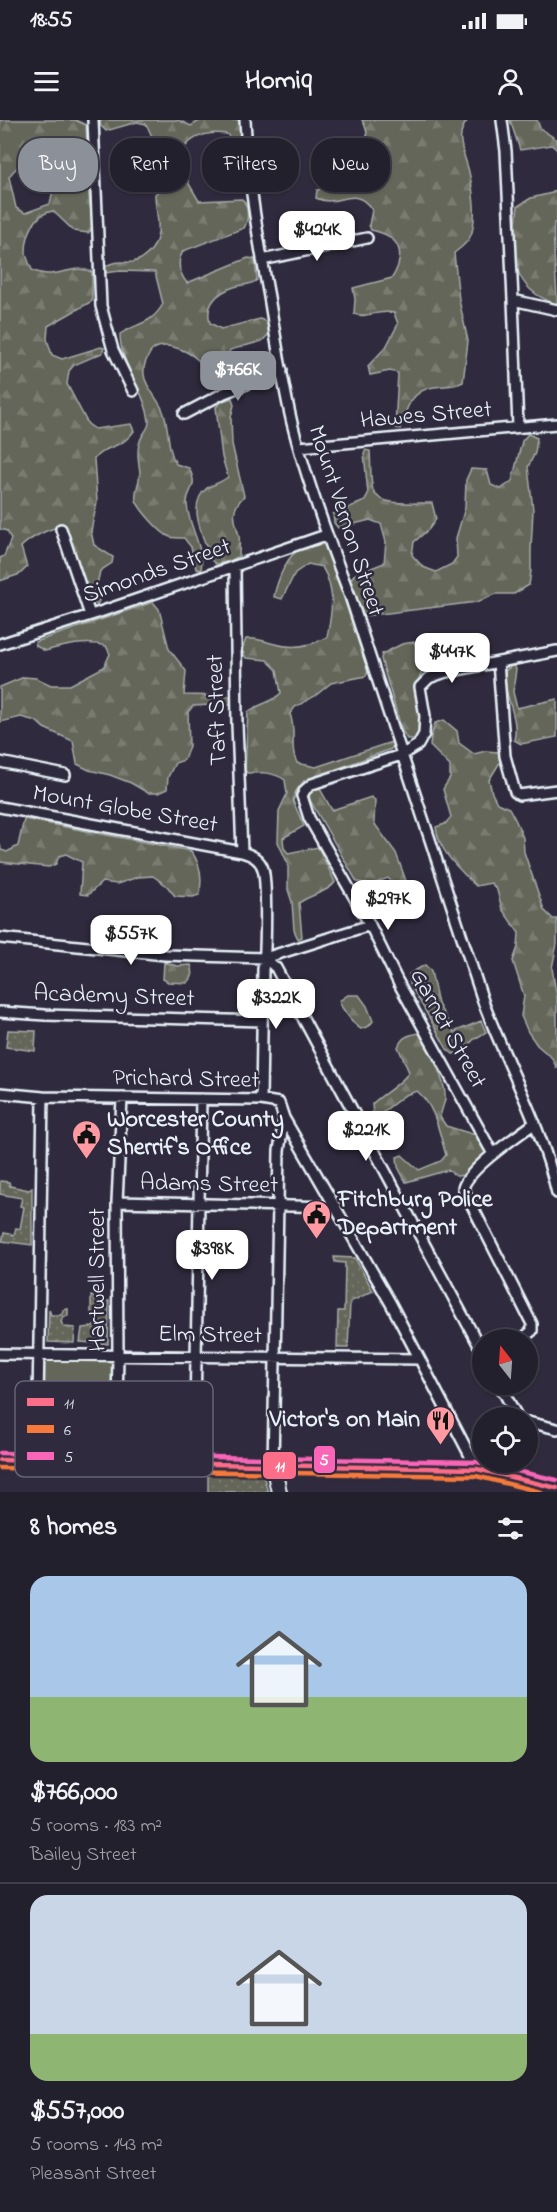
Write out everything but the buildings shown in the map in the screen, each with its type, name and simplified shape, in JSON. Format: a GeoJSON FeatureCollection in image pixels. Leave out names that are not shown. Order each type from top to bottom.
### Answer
{"type":"FeatureCollection","features":[{"type":"Feature","properties":{"kind":"highway"},"geometry":{"type":"LineString","coordinates":[[0,1460],[15,1460]]}},
{"type":"Feature","properties":{"kind":"highway"},"geometry":{"type":"LineString","coordinates":[[213,1463],[472,1469]]}},
{"type":"Feature","properties":{"kind":"highway"},"geometry":{"type":"LineString","coordinates":[[494,1473],[557,1488]]}},
{"type":"Feature","properties":{"kind":"main road"},"geometry":{"type":"LineString","coordinates":[[273,1465],[279,1492]]}},
{"type":"Feature","properties":{"kind":"street"},"geometry":{"type":"LineString","coordinates":[[93,120],[101,306],[113,350],[133,391]]}},
{"type":"Feature","properties":{"kind":"street","name":"Mount Vernon Street"},"geometry":{"type":"LineString","coordinates":[[245,120],[249,177],[262,260],[299,447],[326,535],[350,596],[488,1014],[544,1143],[557,1193]]}},
{"type":"Feature","properties":{"kind":"street"},"geometry":{"type":"LineString","coordinates":[[502,120],[506,151],[518,427]]}},
{"type":"Feature","properties":{"kind":"street"},"geometry":{"type":"LineString","coordinates":[[262,260],[367,238]]}},
{"type":"Feature","properties":{"kind":"street"},"geometry":{"type":"LineString","coordinates":[[513,300],[557,310]]}},
{"type":"Feature","properties":{"kind":"street"},"geometry":{"type":"LineString","coordinates":[[184,414],[224,393],[282,370]]}},
{"type":"Feature","properties":{"kind":"street","name":"Hawes Street"},"geometry":{"type":"LineString","coordinates":[[299,447],[557,423]]}},
{"type":"Feature","properties":{"kind":"street"},"geometry":{"type":"LineString","coordinates":[[61,529],[90,615]]}},
{"type":"Feature","properties":{"kind":"street","name":"Simonds Street"},"geometry":{"type":"LineString","coordinates":[[0,644],[326,535]]}},
{"type":"Feature","properties":{"kind":"street","name":"Taft Street"},"geometry":{"type":"LineString","coordinates":[[235,567],[237,724],[242,852]]}},
{"type":"Feature","properties":{"kind":"street"},"geometry":{"type":"LineString","coordinates":[[401,755],[418,745],[424,734],[425,716],[420,687],[424,681],[446,672],[557,651]]}},
{"type":"Feature","properties":{"kind":"street"},"geometry":{"type":"LineString","coordinates":[[498,662],[505,756],[515,792],[519,795],[557,790]]}},
{"type":"Feature","properties":{"kind":"street","name":"Garnet Street"},"geometry":{"type":"LineString","coordinates":[[401,755],[308,787],[302,796],[304,808],[313,828],[370,925],[398,982],[493,1154]]}},
{"type":"Feature","properties":{"kind":"street"},"geometry":{"type":"LineString","coordinates":[[0,762],[65,775]]}},
{"type":"Feature","properties":{"kind":"street","name":"Mount Globe Street"},"geometry":{"type":"LineString","coordinates":[[0,807],[242,852]]}},
{"type":"Feature","properties":{"kind":"street"},"geometry":{"type":"LineString","coordinates":[[242,852],[257,859],[264,872],[265,958],[261,1100]]}},
{"type":"Feature","properties":{"kind":"street"},"geometry":{"type":"LineString","coordinates":[[0,938],[165,955],[265,958],[370,925]]}},
{"type":"Feature","properties":{"kind":"street"},"geometry":{"type":"LineString","coordinates":[[265,958],[276,968],[472,1333]]}},
{"type":"Feature","properties":{"kind":"street","name":"Academy Street"},"geometry":{"type":"LineString","coordinates":[[0,1012],[262,1021]]}},
{"type":"Feature","properties":{"kind":"street","name":"Prichard Street"},"geometry":{"type":"LineString","coordinates":[[0,1093],[43,1097],[261,1100],[279,1103],[284,1118],[391,1304],[472,1460]]}},
{"type":"Feature","properties":{"kind":"street"},"geometry":{"type":"LineString","coordinates":[[38,1381],[43,1097]]}},
{"type":"Feature","properties":{"kind":"street","name":"Hartwell Street"},"geometry":{"type":"LineString","coordinates":[[118,1381],[117,1202],[122,1098]]}},
{"type":"Feature","properties":{"kind":"street"},"geometry":{"type":"LineString","coordinates":[[196,1381],[201,1099]]}},
{"type":"Feature","properties":{"kind":"street"},"geometry":{"type":"LineString","coordinates":[[273,1465],[279,1151],[284,1118]]}},
{"type":"Feature","properties":{"kind":"street"},"geometry":{"type":"LineString","coordinates":[[532,1329],[532,1324],[463,1190],[466,1180],[493,1154],[535,1123]]}},
{"type":"Feature","properties":{"kind":"street","name":"Adams Street"},"geometry":{"type":"LineString","coordinates":[[117,1202],[336,1208]]}},
{"type":"Feature","properties":{"kind":"street","name":"Elm Street"},"geometry":{"type":"LineString","coordinates":[[0,1354],[419,1359]]}},
{"type":"Feature","properties":{"kind":"street"},"geometry":{"type":"LineString","coordinates":[[538,1424],[557,1429]]}},
{"type":"Feature","properties":{"kind":"green space"},"geometry":{"type":"Polygon","coordinates":[[[0,120],[75,120],[86,125],[87,138],[18,138],[18,168],[9,177],[16,208],[25,213],[50,204],[52,192],[89,192],[93,228],[88,233],[74,231],[53,211],[41,216],[33,226],[26,252],[32,270],[41,273],[49,274],[77,269],[92,272],[92,301],[48,326],[47,339],[52,355],[62,359],[104,348],[102,353],[74,365],[69,371],[67,384],[88,424],[95,429],[131,424],[134,431],[124,441],[94,459],[97,502],[91,531],[94,545],[113,557],[112,563],[100,571],[96,589],[99,601],[97,605],[86,591],[64,527],[35,536],[21,547],[27,567],[20,574],[0,581],[0,558],[4,556],[11,539],[7,531],[0,529],[0,120]]]}},
{"type":"Feature","properties":{"kind":"green space"},"geometry":{"type":"Polygon","coordinates":[[[101,120],[178,120],[191,126],[201,120],[240,120],[241,138],[230,138],[227,134],[213,133],[200,136],[190,142],[190,138],[153,138],[146,124],[137,122],[106,131],[100,125],[101,120]]]}},
{"type":"Feature","properties":{"kind":"green space"},"geometry":{"type":"Polygon","coordinates":[[[362,120],[468,120],[461,132],[461,145],[472,187],[474,222],[469,239],[454,253],[459,300],[468,341],[463,382],[420,392],[407,408],[400,429],[395,428],[398,373],[390,371],[370,375],[368,366],[386,347],[398,324],[394,313],[354,314],[353,288],[392,278],[399,261],[398,247],[389,237],[371,230],[369,225],[372,210],[366,202],[353,197],[332,201],[316,198],[317,192],[390,192],[390,138],[368,138],[362,120]]]}},
{"type":"Feature","properties":{"kind":"green space"},"geometry":{"type":"Polygon","coordinates":[[[510,120],[537,120],[540,128],[557,140],[557,150],[552,145],[520,150],[510,120]]]}},
{"type":"Feature","properties":{"kind":"green space"},"geometry":{"type":"Polygon","coordinates":[[[190,186],[199,201],[242,199],[247,209],[244,228],[183,251],[179,268],[187,283],[248,258],[255,259],[257,280],[237,286],[217,296],[209,311],[210,323],[221,329],[260,319],[267,322],[270,333],[262,341],[230,350],[223,368],[225,384],[218,387],[199,361],[174,347],[160,346],[150,353],[145,363],[144,375],[163,411],[173,457],[176,464],[189,468],[192,475],[193,485],[187,504],[201,554],[201,570],[196,569],[191,547],[184,538],[170,537],[161,531],[136,500],[140,473],[139,445],[149,421],[143,399],[124,356],[120,334],[149,320],[163,304],[155,272],[105,273],[106,266],[116,262],[136,261],[152,249],[158,236],[155,194],[157,192],[190,192],[190,186]]]}},
{"type":"Feature","properties":{"kind":"green space"},"geometry":{"type":"Polygon","coordinates":[[[557,188],[554,254],[557,304],[540,297],[521,278],[516,266],[515,238],[518,206],[531,198],[552,193],[557,188]]]}},
{"type":"Feature","properties":{"kind":"green space"},"geometry":{"type":"Polygon","coordinates":[[[232,398],[234,405],[231,417],[232,444],[244,496],[236,506],[234,515],[239,538],[239,556],[228,562],[216,564],[211,560],[198,523],[197,513],[201,495],[207,488],[228,477],[222,457],[216,407],[232,398]]]}},
{"type":"Feature","properties":{"kind":"green space"},"geometry":{"type":"Polygon","coordinates":[[[528,434],[537,438],[535,453],[528,467],[533,510],[529,585],[514,594],[496,594],[477,602],[364,616],[349,581],[354,575],[384,563],[386,542],[381,524],[370,520],[338,528],[334,523],[333,514],[365,501],[368,494],[364,453],[366,450],[370,451],[372,486],[377,496],[391,502],[432,503],[436,519],[429,529],[414,542],[412,555],[423,567],[436,572],[452,564],[457,557],[456,538],[465,508],[466,480],[471,469],[487,470],[491,485],[501,489],[512,481],[522,441],[528,434]]]}},
{"type":"Feature","properties":{"kind":"green space"},"geometry":{"type":"Polygon","coordinates":[[[324,544],[328,548],[368,671],[366,676],[331,683],[315,696],[295,707],[290,714],[297,763],[316,767],[391,742],[394,745],[391,749],[304,781],[296,791],[293,801],[304,826],[283,838],[284,848],[288,853],[318,847],[335,882],[299,903],[302,937],[298,939],[294,930],[292,902],[288,890],[288,864],[278,842],[279,811],[287,794],[285,780],[272,774],[247,773],[245,770],[248,712],[281,693],[277,670],[267,660],[246,658],[242,650],[246,639],[258,639],[282,646],[295,646],[315,643],[327,637],[331,592],[322,567],[308,564],[295,573],[282,599],[274,597],[281,574],[292,555],[301,549],[324,544]]]}},
{"type":"Feature","properties":{"kind":"green space"},"geometry":{"type":"Polygon","coordinates":[[[153,602],[159,609],[169,649],[186,671],[184,695],[229,696],[232,701],[230,704],[193,706],[188,712],[189,746],[184,760],[175,763],[168,777],[167,789],[158,793],[148,793],[131,783],[77,764],[73,741],[44,728],[36,721],[21,717],[0,722],[0,687],[24,677],[36,678],[51,685],[70,685],[104,667],[110,654],[106,646],[98,644],[75,644],[45,651],[36,646],[35,642],[153,602]]]}},
{"type":"Feature","properties":{"kind":"green space"},"geometry":{"type":"Polygon","coordinates":[[[414,642],[423,664],[415,692],[420,728],[415,739],[407,739],[402,731],[381,659],[382,654],[402,644],[414,642]]]}},
{"type":"Feature","properties":{"kind":"green space"},"geometry":{"type":"Polygon","coordinates":[[[513,665],[516,669],[513,692],[517,708],[557,699],[557,737],[521,744],[514,740],[515,723],[505,680],[505,671],[513,665]]]}},
{"type":"Feature","properties":{"kind":"green space"},"geometry":{"type":"Polygon","coordinates":[[[444,720],[457,731],[459,743],[474,754],[486,751],[498,752],[502,759],[489,780],[492,793],[497,803],[509,808],[516,821],[544,910],[553,919],[557,919],[557,944],[552,968],[557,999],[557,1069],[552,1058],[537,1045],[528,1032],[521,1016],[524,996],[513,961],[518,947],[519,933],[502,909],[497,890],[491,883],[476,886],[451,860],[438,836],[436,827],[445,824],[451,817],[443,789],[450,778],[450,766],[430,746],[435,723],[444,720]]]}},
{"type":"Feature","properties":{"kind":"green space"},"geometry":{"type":"Polygon","coordinates":[[[319,787],[332,810],[371,797],[375,800],[374,823],[396,853],[415,906],[413,912],[406,913],[395,886],[388,878],[373,884],[357,882],[310,800],[309,794],[319,787]]]}},
{"type":"Feature","properties":{"kind":"green space"},"geometry":{"type":"Polygon","coordinates":[[[24,819],[191,851],[200,872],[199,895],[175,896],[167,886],[153,876],[138,877],[117,884],[102,882],[88,895],[80,894],[82,862],[66,854],[59,856],[56,864],[49,867],[0,862],[0,843],[1,850],[7,852],[18,846],[24,819]]]}},
{"type":"Feature","properties":{"kind":"green space"},"geometry":{"type":"Polygon","coordinates":[[[164,962],[177,966],[191,965],[193,973],[191,979],[187,983],[168,982],[163,979],[164,962]]]}},
{"type":"Feature","properties":{"kind":"green space"},"geometry":{"type":"Polygon","coordinates":[[[425,965],[431,971],[438,1004],[454,1032],[481,1021],[486,1032],[473,1040],[463,1052],[453,1054],[447,1049],[410,984],[409,974],[425,965]]]}},
{"type":"Feature","properties":{"kind":"green space"},"geometry":{"type":"Polygon","coordinates":[[[348,995],[359,995],[367,1006],[373,1021],[369,1026],[361,1029],[345,1012],[339,1001],[348,995]]]}},
{"type":"Feature","properties":{"kind":"green space"},"geometry":{"type":"Polygon","coordinates":[[[8,1030],[36,1031],[35,1051],[6,1047],[8,1030]]]}},
{"type":"Feature","properties":{"kind":"green space"},"geometry":{"type":"Polygon","coordinates":[[[419,1033],[432,1055],[443,1084],[445,1099],[440,1117],[446,1126],[479,1136],[487,1156],[466,1175],[456,1176],[448,1170],[406,1182],[398,1167],[397,1157],[402,1155],[419,1170],[441,1161],[446,1155],[433,1112],[417,1091],[405,1095],[379,1115],[373,1115],[372,1104],[409,1072],[398,1047],[400,1043],[406,1037],[419,1033]]]}},
{"type":"Feature","properties":{"kind":"green space"},"geometry":{"type":"Polygon","coordinates":[[[0,1181],[9,1182],[10,1186],[29,1190],[32,1188],[32,1245],[2,1241],[4,1233],[14,1235],[16,1228],[20,1229],[24,1207],[20,1206],[22,1198],[0,1194],[0,1181]]]}},
{"type":"Feature","properties":{"kind":"green space"},"geometry":{"type":"Polygon","coordinates":[[[334,1257],[355,1258],[373,1291],[350,1302],[348,1348],[337,1348],[338,1311],[344,1311],[345,1263],[335,1262],[334,1257]]]}},
{"type":"Feature","properties":{"kind":"green space"},"geometry":{"type":"Polygon","coordinates":[[[91,1296],[95,1301],[109,1301],[108,1344],[80,1342],[82,1328],[93,1327],[96,1324],[95,1317],[91,1316],[91,1296]]]}},
{"type":"Feature","properties":{"kind":"green space"},"geometry":{"type":"Polygon","coordinates":[[[49,1309],[51,1315],[62,1315],[63,1310],[68,1309],[68,1316],[63,1317],[61,1322],[64,1327],[75,1328],[74,1343],[48,1342],[49,1309]]]}},
{"type":"Feature","properties":{"kind":"green space"},"geometry":{"type":"Polygon","coordinates":[[[39,1354],[118,1355],[118,1381],[38,1381],[39,1354]]]}},
{"type":"Feature","properties":{"kind":"green space"},"geometry":{"type":"Polygon","coordinates":[[[213,1475],[263,1475],[268,1492],[208,1492],[208,1477],[213,1477],[213,1475]]]}},
{"type":"Feature","properties":{"kind":"transit line","name":"5"},"geometry":{"type":"LineString","coordinates":[[0,1453],[15,1453]]}},
{"type":"Feature","properties":{"kind":"transit line","name":"5"},"geometry":{"type":"LineString","coordinates":[[213,1457],[477,1462],[557,1480]]}},
{"type":"Feature","properties":{"kind":"transit line","name":"11"},"geometry":{"type":"LineString","coordinates":[[0,1460],[15,1460]]}},
{"type":"Feature","properties":{"kind":"transit line","name":"11"},"geometry":{"type":"LineString","coordinates":[[213,1464],[477,1469],[557,1488]]}},
{"type":"Feature","properties":{"kind":"transit line","name":"6"},"geometry":{"type":"LineString","coordinates":[[0,1468],[15,1468]]}},
{"type":"Feature","properties":{"kind":"transit line","name":"6"},"geometry":{"type":"LineString","coordinates":[[213,1472],[476,1476],[541,1492]]}},
{"type":"Feature","properties":{"kind":"place","name":"Worcester County Sherrif's Office"},"geometry":{"type":"Point","coordinates":[86,1160]}},
{"type":"Feature","properties":{"kind":"place","name":"Fitchburg Police Department"},"geometry":{"type":"Point","coordinates":[317,1240]}},
{"type":"Feature","properties":{"kind":"place","name":"Victor's on Main"},"geometry":{"type":"Point","coordinates":[441,1446]}}]}
